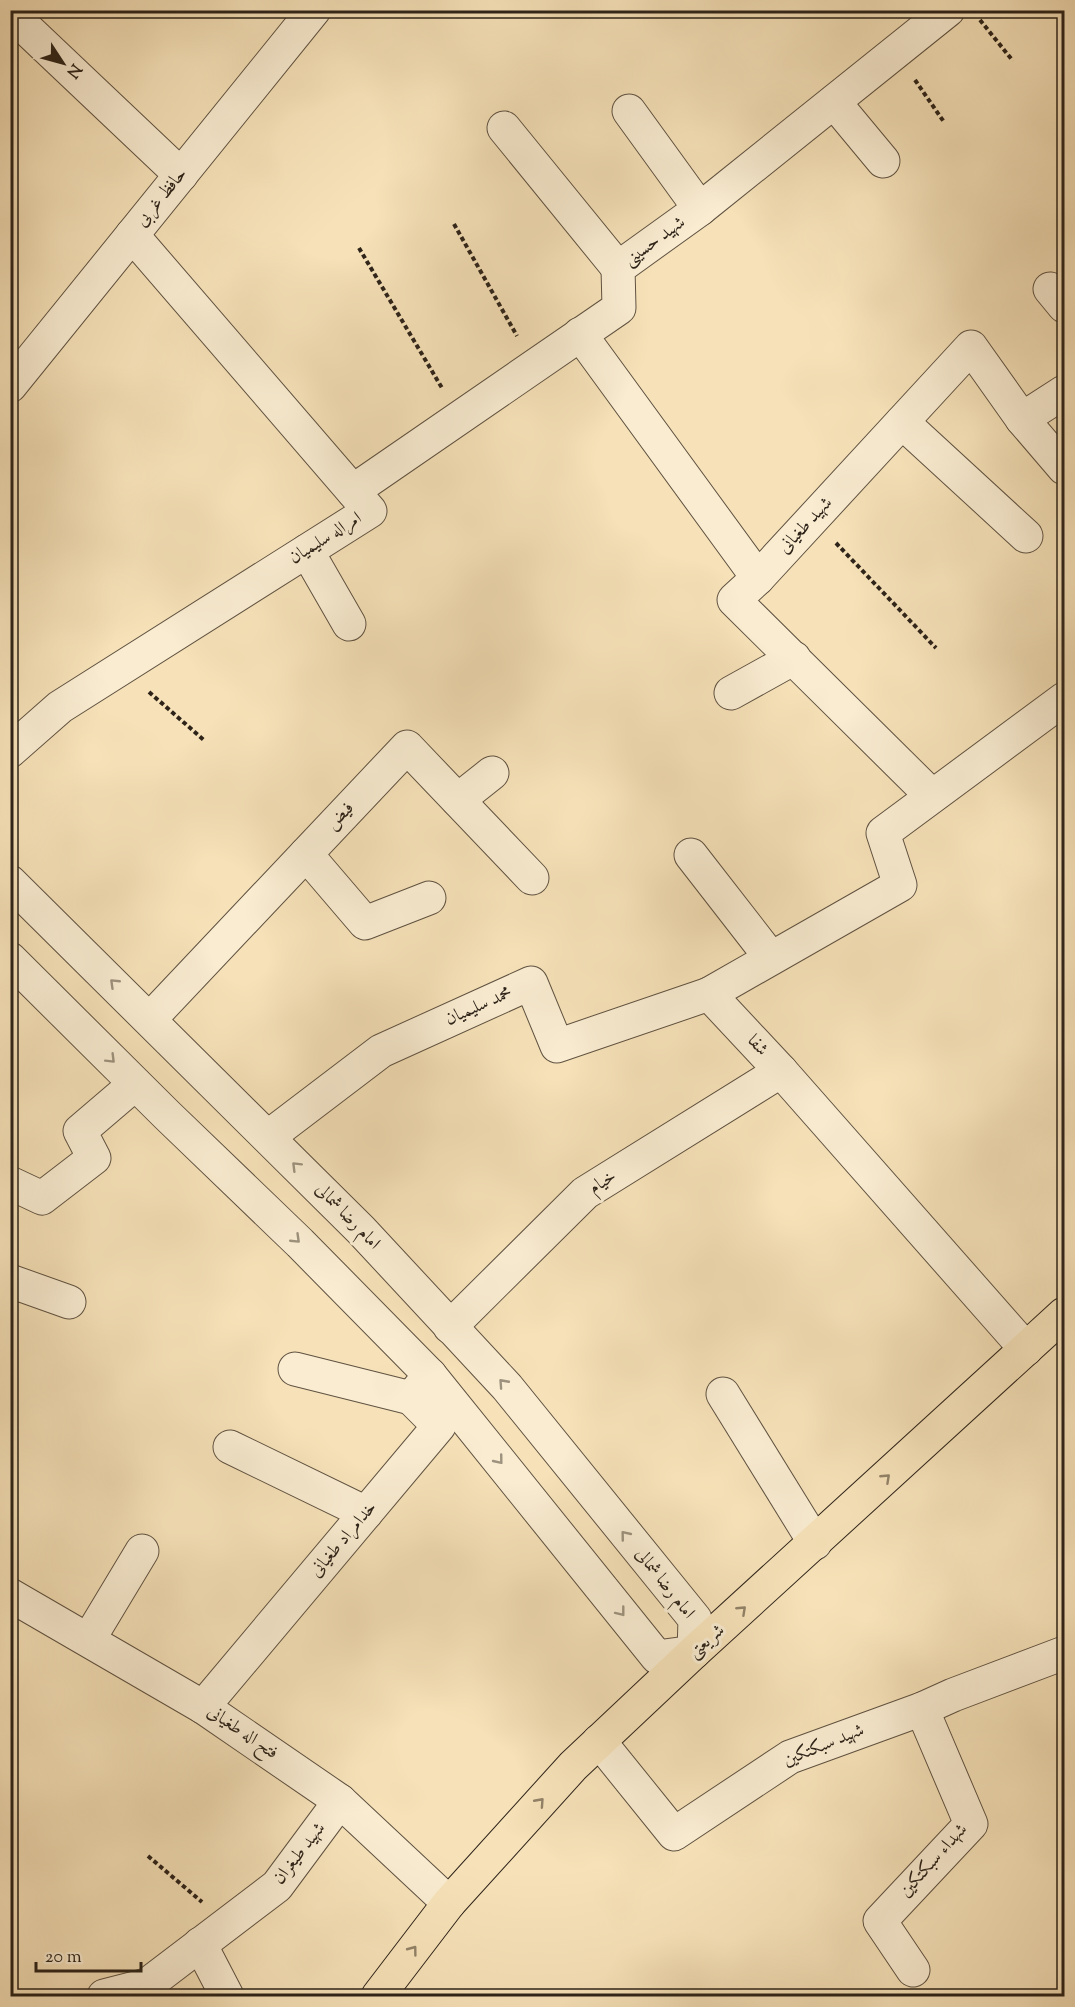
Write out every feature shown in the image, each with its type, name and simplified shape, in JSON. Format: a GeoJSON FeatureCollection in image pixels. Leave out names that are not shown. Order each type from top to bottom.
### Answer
{"type":"FeatureCollection","features":[{"type":"Feature","properties":{"kind":"main road","name":"شریعتی"},"geometry":{"type":"LineString","coordinates":[[378,1996],[449,1903],[573,1766],[694,1652],[1065,1314]]}},
{"type":"Feature","properties":{"kind":"street","name":"حافظ غربی"},"geometry":{"type":"LineString","coordinates":[[10,386],[314,10]]}},
{"type":"Feature","properties":{"kind":"street","name":"شهید حسینی"},"geometry":{"type":"LineString","coordinates":[[353,490],[619,308],[618,268],[700,209],[948,10]]}},
{"type":"Feature","properties":{"kind":"street"},"geometry":{"type":"LineString","coordinates":[[10,14],[181,175]]}},
{"type":"Feature","properties":{"kind":"street"},"geometry":{"type":"LineString","coordinates":[[834,102],[883,161]]}},
{"type":"Feature","properties":{"kind":"street"},"geometry":{"type":"LineString","coordinates":[[629,111],[700,209]]}},
{"type":"Feature","properties":{"kind":"street"},"geometry":{"type":"LineString","coordinates":[[504,128],[618,268]]}},
{"type":"Feature","properties":{"kind":"street","name":"امراله سلیمیان"},"geometry":{"type":"LineString","coordinates":[[10,751],[60,707],[370,511],[132,235]]}},
{"type":"Feature","properties":{"kind":"street"},"geometry":{"type":"LineString","coordinates":[[580,334],[758,578]]}},
{"type":"Feature","properties":{"kind":"street","name":"شهید طغیانی"},"geometry":{"type":"LineString","coordinates":[[932,796],[734,600],[758,578],[971,347],[1022,419]]}},
{"type":"Feature","properties":{"kind":"street"},"geometry":{"type":"LineString","coordinates":[[1065,392],[1022,419],[1065,468]]}},
{"type":"Feature","properties":{"kind":"street"},"geometry":{"type":"LineString","coordinates":[[902,422],[1026,536]]}},
{"type":"Feature","properties":{"kind":"street"},"geometry":{"type":"LineString","coordinates":[[307,551],[349,624]]}},
{"type":"Feature","properties":{"kind":"street"},"geometry":{"type":"LineString","coordinates":[[731,693],[794,658]]}},
{"type":"Feature","properties":{"kind":"street"},"geometry":{"type":"LineString","coordinates":[[709,994],[900,885],[883,833],[1065,699]]}},
{"type":"Feature","properties":{"kind":"street","name":"فیض"},"geometry":{"type":"LineString","coordinates":[[150,1019],[407,747],[532,878]]}},
{"type":"Feature","properties":{"kind":"street"},"geometry":{"type":"LineString","coordinates":[[458,800],[492,773]]}},
{"type":"Feature","properties":{"kind":"street"},"geometry":{"type":"LineString","coordinates":[[306,854],[365,923],[429,898]]}},
{"type":"Feature","properties":{"kind":"street"},"geometry":{"type":"LineString","coordinates":[[691,855],[771,958]]}},
{"type":"Feature","properties":{"kind":"street","name":"امام رضا شمالی"},"geometry":{"type":"LineString","coordinates":[[10,882],[361,1230],[507,1387],[695,1619],[694,1652]]}},
{"type":"Feature","properties":{"kind":"street"},"geometry":{"type":"LineString","coordinates":[[10,958],[135,1084],[300,1243],[421,1387],[657,1657],[694,1652]]}},
{"type":"Feature","properties":{"kind":"street","name":"محمد سلیمیان"},"geometry":{"type":"LineString","coordinates":[[268,1137],[381,1051],[531,983],[557,1046],[709,994]]}},
{"type":"Feature","properties":{"kind":"street","name":"شفا"},"geometry":{"type":"LineString","coordinates":[[709,994],[781,1071],[1026,1349]]}},
{"type":"Feature","properties":{"kind":"street","name":"خیام"},"geometry":{"type":"LineString","coordinates":[[450,1327],[585,1193],[781,1071]]}},
{"type":"Feature","properties":{"kind":"street"},"geometry":{"type":"LineString","coordinates":[[10,1183],[42,1198],[94,1158],[80,1131],[135,1084]]}},
{"type":"Feature","properties":{"kind":"street"},"geometry":{"type":"LineString","coordinates":[[10,1281],[69,1302]]}},
{"type":"Feature","properties":{"kind":"street"},"geometry":{"type":"LineString","coordinates":[[295,1369],[421,1387]]}},
{"type":"Feature","properties":{"kind":"street","name":"خدامراد طغیانی"},"geometry":{"type":"LineString","coordinates":[[203,1707],[439,1426],[421,1387]]}},
{"type":"Feature","properties":{"kind":"street"},"geometry":{"type":"LineString","coordinates":[[723,1394],[815,1543]]}},
{"type":"Feature","properties":{"kind":"street"},"geometry":{"type":"LineString","coordinates":[[230,1447],[366,1513]]}},
{"type":"Feature","properties":{"kind":"street"},"geometry":{"type":"LineString","coordinates":[[89,1639],[142,1551]]}},
{"type":"Feature","properties":{"kind":"street","name":"فتح اله طغیانی"},"geometry":{"type":"LineString","coordinates":[[10,1595],[203,1707],[340,1801],[449,1903]]}},
{"type":"Feature","properties":{"kind":"street","name":"شهید سبکتکین"},"geometry":{"type":"LineString","coordinates":[[599,1742],[674,1834],[790,1757],[1065,1653]]}},
{"type":"Feature","properties":{"kind":"street","name":"شهداء سبکتکین"},"geometry":{"type":"LineString","coordinates":[[913,1970],[880,1921],[971,1824],[922,1709]]}},
{"type":"Feature","properties":{"kind":"street","name":"شهید طیغران"},"geometry":{"type":"LineString","coordinates":[[104,1996],[147,1985],[277,1886],[340,1801]]}},
{"type":"Feature","properties":{"kind":"street"},"geometry":{"type":"LineString","coordinates":[[200,1944],[227,1996]]}},
{"type":"Feature","properties":{"kind":"path"},"geometry":{"type":"LineString","coordinates":[[979,19],[1013,61]]}},
{"type":"Feature","properties":{"kind":"path"},"geometry":{"type":"LineString","coordinates":[[896,52],[944,122]]}},
{"type":"Feature","properties":{"kind":"path"},"geometry":{"type":"LineString","coordinates":[[454,224],[533,366]]}},
{"type":"Feature","properties":{"kind":"path"},"geometry":{"type":"LineString","coordinates":[[359,248],[460,417]]}},
{"type":"Feature","properties":{"kind":"path"},"geometry":{"type":"LineString","coordinates":[[813,518],[936,648]]}},
{"type":"Feature","properties":{"kind":"path"},"geometry":{"type":"LineString","coordinates":[[121,668],[205,741]]}},
{"type":"Feature","properties":{"kind":"path"},"geometry":{"type":"LineString","coordinates":[[148,1856],[227,1924]]}}]}
